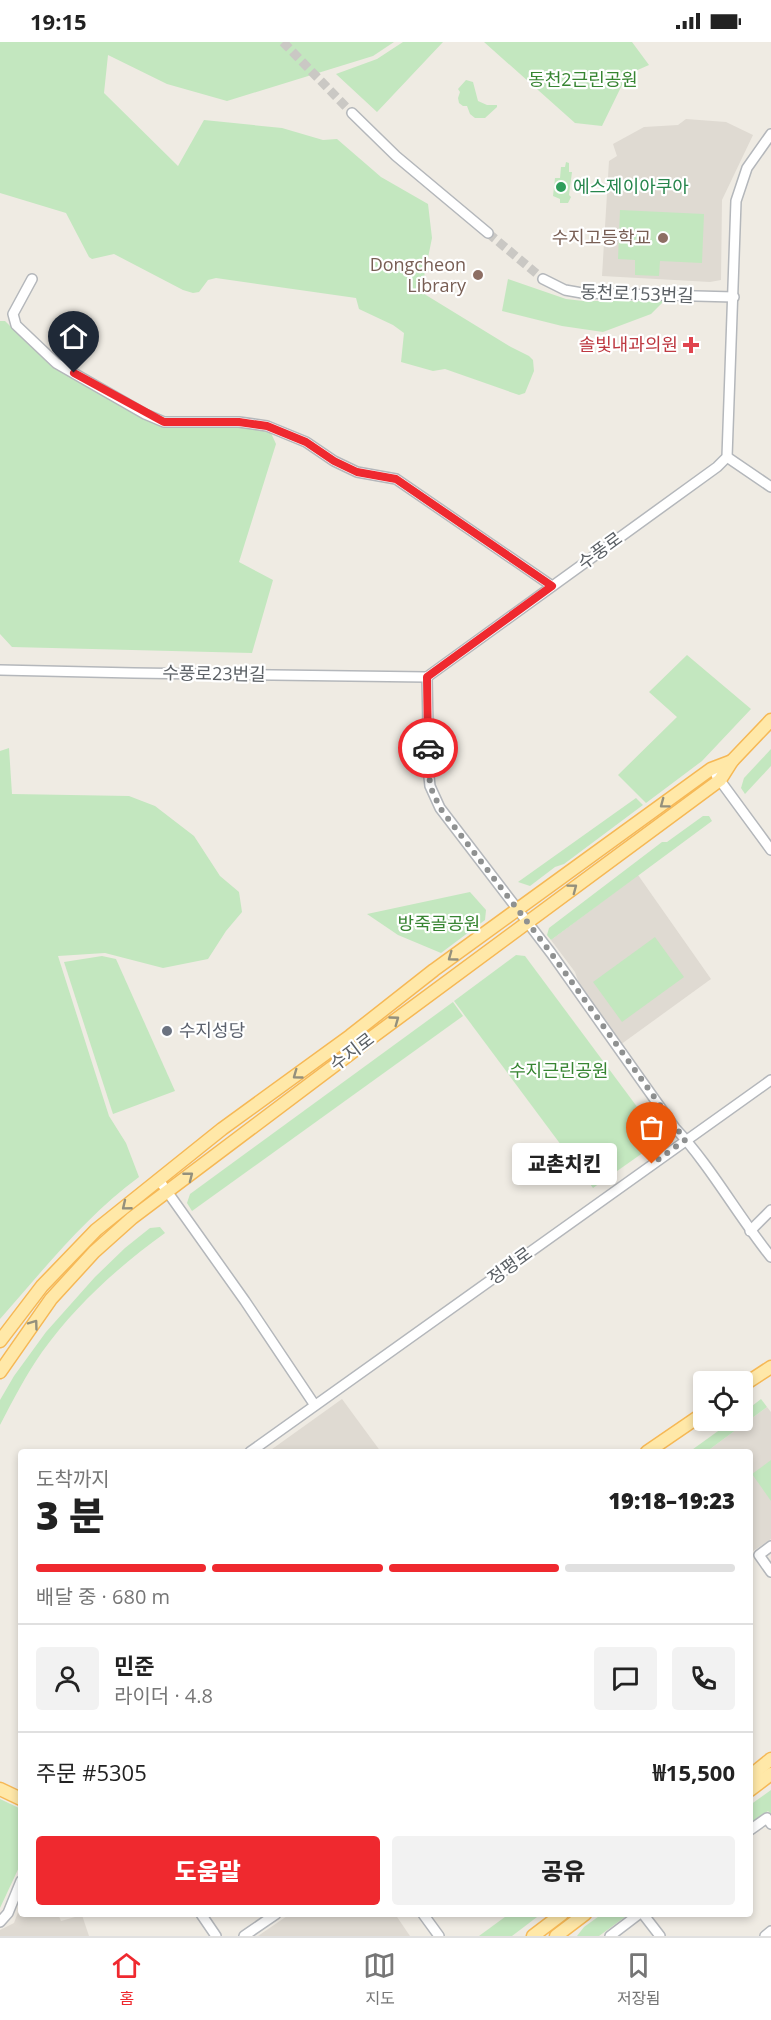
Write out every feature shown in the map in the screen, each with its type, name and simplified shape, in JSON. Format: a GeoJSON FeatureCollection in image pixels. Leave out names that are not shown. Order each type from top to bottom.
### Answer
{"type":"FeatureCollection","features":[{"type":"Feature","properties":{"kind":"main road","name":"수지로"},"geometry":{"type":"LineString","coordinates":[[0,1372],[51,1299],[120,1228],[300,1090],[720,780],[732,761],[771,720]]}},
{"type":"Feature","properties":{"kind":"main road","name":"수지로"},"geometry":{"type":"LineString","coordinates":[[0,1341],[20,1313],[72,1253],[96,1230],[222,1130],[516,909],[711,769],[732,761]]}},
{"type":"Feature","properties":{"kind":"main road"},"geometry":{"type":"LineString","coordinates":[[753,1378],[771,1366]]}},
{"type":"Feature","properties":{"kind":"main road"},"geometry":{"type":"LineString","coordinates":[[651,1449],[693,1421]]}},
{"type":"Feature","properties":{"kind":"main road"},"geometry":{"type":"LineString","coordinates":[[753,1774],[771,1760]]}},
{"type":"Feature","properties":{"kind":"main road"},"geometry":{"type":"LineString","coordinates":[[753,1788],[771,1774]]}},
{"type":"Feature","properties":{"kind":"main road"},"geometry":{"type":"LineString","coordinates":[[0,1789],[18,1798]]}},
{"type":"Feature","properties":{"kind":"main road"},"geometry":{"type":"LineString","coordinates":[[532,1936],[558,1917]]}},
{"type":"Feature","properties":{"kind":"main road"},"geometry":{"type":"LineString","coordinates":[[556,1936],[581,1917]]}},
{"type":"Feature","properties":{"kind":"street"},"geometry":{"type":"LineString","coordinates":[[352,113],[396,156],[488,232]]}},
{"type":"Feature","properties":{"kind":"street"},"geometry":{"type":"LineString","coordinates":[[771,134],[747,168],[737,195],[727,457],[771,487]]}},
{"type":"Feature","properties":{"kind":"street"},"geometry":{"type":"LineString","coordinates":[[32,279],[14,315],[16,325],[56,363],[145,414],[164,422],[239,422],[267,426],[306,442],[334,461],[357,472],[396,479],[552,586]]}},
{"type":"Feature","properties":{"kind":"street","name":"동천로153번길"},"geometry":{"type":"LineString","coordinates":[[543,279],[565,290],[582,292],[734,297]]}},
{"type":"Feature","properties":{"kind":"street","name":"수풍로"},"geometry":{"type":"LineString","coordinates":[[427,677],[717,467],[727,457]]}},
{"type":"Feature","properties":{"kind":"street","name":"수풍로23번길"},"geometry":{"type":"LineString","coordinates":[[0,670],[134,674],[427,677]]}},
{"type":"Feature","properties":{"kind":"street"},"geometry":{"type":"LineString","coordinates":[[427,677],[427,763],[430,786],[448,820],[551,953],[771,1257]]}},
{"type":"Feature","properties":{"kind":"street"},"geometry":{"type":"LineString","coordinates":[[711,769],[771,850]]}},
{"type":"Feature","properties":{"kind":"street","name":"정평로"},"geometry":{"type":"LineString","coordinates":[[254,1449],[771,1080]]}},
{"type":"Feature","properties":{"kind":"street"},"geometry":{"type":"LineString","coordinates":[[159,1180],[245,1301],[314,1404]]}},
{"type":"Feature","properties":{"kind":"street"},"geometry":{"type":"LineString","coordinates":[[750,1231],[771,1210]]}},
{"type":"Feature","properties":{"kind":"street"},"geometry":{"type":"LineString","coordinates":[[771,1546],[759,1555],[771,1572]]}},
{"type":"Feature","properties":{"kind":"street"},"geometry":{"type":"LineString","coordinates":[[753,1828],[767,1818],[771,1824]]}},
{"type":"Feature","properties":{"kind":"street"},"geometry":{"type":"LineString","coordinates":[[0,1922],[8,1913],[18,1888]]}},
{"type":"Feature","properties":{"kind":"street"},"geometry":{"type":"LineString","coordinates":[[203,1917],[216,1936]]}},
{"type":"Feature","properties":{"kind":"street"},"geometry":{"type":"LineString","coordinates":[[244,1936],[272,1917]]}},
{"type":"Feature","properties":{"kind":"street"},"geometry":{"type":"LineString","coordinates":[[425,1917],[439,1936]]}},
{"type":"Feature","properties":{"kind":"street"},"geometry":{"type":"LineString","coordinates":[[610,1936],[637,1917]]}},
{"type":"Feature","properties":{"kind":"street"},"geometry":{"type":"LineString","coordinates":[[644,1917],[660,1936]]}},
{"type":"Feature","properties":{"kind":"street"},"geometry":{"type":"LineString","coordinates":[[765,1936],[771,1931]]}},
{"type":"Feature","properties":{"kind":"shaded area","name":"수지고등학교"},"geometry":{"type":"Polygon","coordinates":[[[686,119],[726,122],[753,135],[722,200],[721,280],[710,282],[602,276],[609,161],[617,156],[613,144],[644,127],[678,125],[686,119]]]}},
{"type":"Feature","properties":{"kind":"shaded area"},"geometry":{"type":"Polygon","coordinates":[[[638,875],[711,979],[620,1045],[581,989],[575,972],[551,940],[638,875]]]}},
{"type":"Feature","properties":{"kind":"shaded area"},"geometry":{"type":"Polygon","coordinates":[[[342,1399],[379,1449],[272,1449],[342,1399]]]}},
{"type":"Feature","properties":{"kind":"shaded area"},"geometry":{"type":"Polygon","coordinates":[[[767,1407],[771,1412],[771,1539],[753,1551],[753,1449],[710,1449],[734,1431],[753,1431],[753,1417],[767,1407]]]}},
{"type":"Feature","properties":{"kind":"shaded area"},"geometry":{"type":"Polygon","coordinates":[[[18,1912],[18,1917],[59,1917],[61,1921],[83,1917],[89,1936],[0,1936],[0,1930],[14,1923],[18,1912]]]}},
{"type":"Feature","properties":{"kind":"shaded area"},"geometry":{"type":"Polygon","coordinates":[[[286,1917],[397,1917],[410,1936],[258,1936],[286,1917]]]}},
{"type":"Feature","properties":{"kind":"green space"},"geometry":{"type":"Polygon","coordinates":[[[0,42],[394,42],[373,56],[227,101],[167,84],[108,55],[104,93],[178,166],[204,120],[282,128],[323,140],[337,139],[381,177],[428,204],[432,238],[421,292],[529,356],[533,360],[534,371],[525,393],[519,395],[445,369],[433,371],[401,362],[404,333],[393,325],[359,309],[356,298],[216,278],[208,280],[199,292],[193,293],[114,254],[92,259],[89,257],[66,213],[0,193],[0,42]]]}},
{"type":"Feature","properties":{"kind":"green space"},"geometry":{"type":"Polygon","coordinates":[[[403,42],[443,42],[377,112],[336,74],[377,59],[403,42]]]}},
{"type":"Feature","properties":{"kind":"green space","name":"동천2근린공원"},"geometry":{"type":"Polygon","coordinates":[[[484,42],[632,42],[649,65],[633,72],[622,85],[602,126],[575,123],[484,42]]]}},
{"type":"Feature","properties":{"kind":"green space"},"geometry":{"type":"Polygon","coordinates":[[[466,80],[473,82],[478,101],[487,105],[497,105],[485,118],[475,118],[470,114],[467,106],[459,103],[458,89],[466,80]]]}},
{"type":"Feature","properties":{"kind":"green space","name":"에스제이아쿠아"},"geometry":{"type":"Polygon","coordinates":[[[566,162],[569,163],[569,172],[572,172],[569,195],[571,197],[568,203],[560,203],[560,199],[553,196],[555,178],[560,178],[561,167],[565,167],[566,162]]]}},
{"type":"Feature","properties":{"kind":"green space"},"geometry":{"type":"Polygon","coordinates":[[[620,210],[704,214],[702,263],[660,261],[659,276],[635,275],[635,260],[618,259],[620,210]]]}},
{"type":"Feature","properties":{"kind":"green space"},"geometry":{"type":"Polygon","coordinates":[[[508,279],[566,299],[664,301],[651,314],[603,332],[562,326],[502,311],[508,279]]]}},
{"type":"Feature","properties":{"kind":"green space"},"geometry":{"type":"Polygon","coordinates":[[[0,321],[5,321],[52,367],[154,424],[244,426],[271,433],[276,444],[239,562],[273,580],[252,653],[12,647],[0,634],[0,321]]]}},
{"type":"Feature","properties":{"kind":"green space"},"geometry":{"type":"Polygon","coordinates":[[[687,655],[751,709],[702,761],[646,803],[618,775],[677,717],[649,692],[687,655]]]}},
{"type":"Feature","properties":{"kind":"green space"},"geometry":{"type":"Polygon","coordinates":[[[9,748],[12,794],[129,796],[155,806],[194,836],[220,876],[239,892],[242,912],[226,931],[208,959],[163,968],[105,953],[58,956],[109,1116],[126,1143],[139,1177],[83,1226],[0,1319],[0,751],[9,748]]]}},
{"type":"Feature","properties":{"kind":"green space"},"geometry":{"type":"Polygon","coordinates":[[[771,749],[771,766],[745,794],[741,788],[744,778],[771,749]]]}},
{"type":"Feature","properties":{"kind":"green space"},"geometry":{"type":"Polygon","coordinates":[[[636,798],[643,805],[564,864],[555,867],[530,886],[518,882],[636,798]]]}},
{"type":"Feature","properties":{"kind":"green space"},"geometry":{"type":"Polygon","coordinates":[[[703,816],[709,816],[712,821],[551,940],[547,935],[549,928],[662,842],[667,842],[703,816]]]}},
{"type":"Feature","properties":{"kind":"green space","name":"방죽골공원"},"geometry":{"type":"Polygon","coordinates":[[[470,892],[486,910],[485,920],[441,953],[398,935],[367,914],[470,892]]]}},
{"type":"Feature","properties":{"kind":"green space"},"geometry":{"type":"Polygon","coordinates":[[[655,937],[684,977],[622,1022],[593,982],[655,937]]]}},
{"type":"Feature","properties":{"kind":"green space","name":"수지근린공원"},"geometry":{"type":"Polygon","coordinates":[[[516,955],[525,956],[658,1135],[654,1145],[593,1188],[454,1001],[516,955]]]}},
{"type":"Feature","properties":{"kind":"green space"},"geometry":{"type":"Polygon","coordinates":[[[102,956],[116,959],[175,1091],[113,1114],[64,962],[102,956]]]}},
{"type":"Feature","properties":{"kind":"green space"},"geometry":{"type":"Polygon","coordinates":[[[453,1002],[463,1016],[192,1211],[187,1203],[190,1194],[453,1002]]]}},
{"type":"Feature","properties":{"kind":"green space"},"geometry":{"type":"Polygon","coordinates":[[[160,1227],[165,1233],[99,1288],[55,1335],[31,1370],[0,1425],[0,1400],[14,1376],[46,1332],[95,1277],[125,1248],[150,1228],[160,1227]]]}},
{"type":"Feature","properties":{"kind":"green space"},"geometry":{"type":"Polygon","coordinates":[[[761,1399],[767,1407],[753,1417],[753,1405],[761,1399]]]}},
{"type":"Feature","properties":{"kind":"green space"},"geometry":{"type":"Polygon","coordinates":[[[718,1431],[734,1431],[710,1449],[693,1449],[718,1431]]]}},
{"type":"Feature","properties":{"kind":"green space"},"geometry":{"type":"Polygon","coordinates":[[[771,1460],[771,1501],[753,1475],[771,1460]]]}},
{"type":"Feature","properties":{"kind":"green space"},"geometry":{"type":"Polygon","coordinates":[[[771,1790],[771,1814],[768,1811],[753,1822],[753,1803],[771,1790]]]}},
{"type":"Feature","properties":{"kind":"green space"},"geometry":{"type":"Polygon","coordinates":[[[0,1799],[18,1808],[18,1869],[0,1908],[0,1799]]]}},
{"type":"Feature","properties":{"kind":"green space"},"geometry":{"type":"Polygon","coordinates":[[[505,1917],[537,1917],[512,1936],[479,1936],[505,1917]]]}},
{"type":"Feature","properties":{"kind":"green space"},"geometry":{"type":"Polygon","coordinates":[[[598,1917],[625,1917],[599,1936],[577,1936],[584,1927],[598,1917]]]}},
{"type":"Feature","properties":{"kind":"tunnel"},"geometry":{"type":"LineString","coordinates":[[283,42],[352,113]]}},
{"type":"Feature","properties":{"kind":"tunnel"},"geometry":{"type":"LineString","coordinates":[[488,233],[543,279]]}},
{"type":"Feature","properties":{"kind":"way so far"},"geometry":{"type":"LineString","coordinates":[[428,748],[430,786],[440,808],[551,953],[685,1140],[652,1164]]}},
{"type":"Feature","properties":{"kind":"place","name":"에스제이아쿠아"},"geometry":{"type":"Point","coordinates":[561,187]}},
{"type":"Feature","properties":{"kind":"place","name":"수지고등학교"},"geometry":{"type":"Point","coordinates":[663,238]}},
{"type":"Feature","properties":{"kind":"place","name":"Dongcheon Library"},"geometry":{"type":"Point","coordinates":[478,275]}},
{"type":"Feature","properties":{"kind":"place","name":"솔빛내과의원"},"geometry":{"type":"Point","coordinates":[691,345]}},
{"type":"Feature","properties":{"kind":"place","name":"수지성당"},"geometry":{"type":"Point","coordinates":[167,1031]}},
{"type":"Feature","properties":{"kind":"place","name":"교촌치킨"},"geometry":{"type":"Point","coordinates":[652,1164]}},
{"type":"Feature","properties":{"kind":"route"},"geometry":{"type":"LineString","coordinates":[[74,373],[145,414],[164,422],[239,422],[267,426],[306,442],[334,461],[357,472],[396,479],[552,586],[427,677],[428,748]]}}]}
